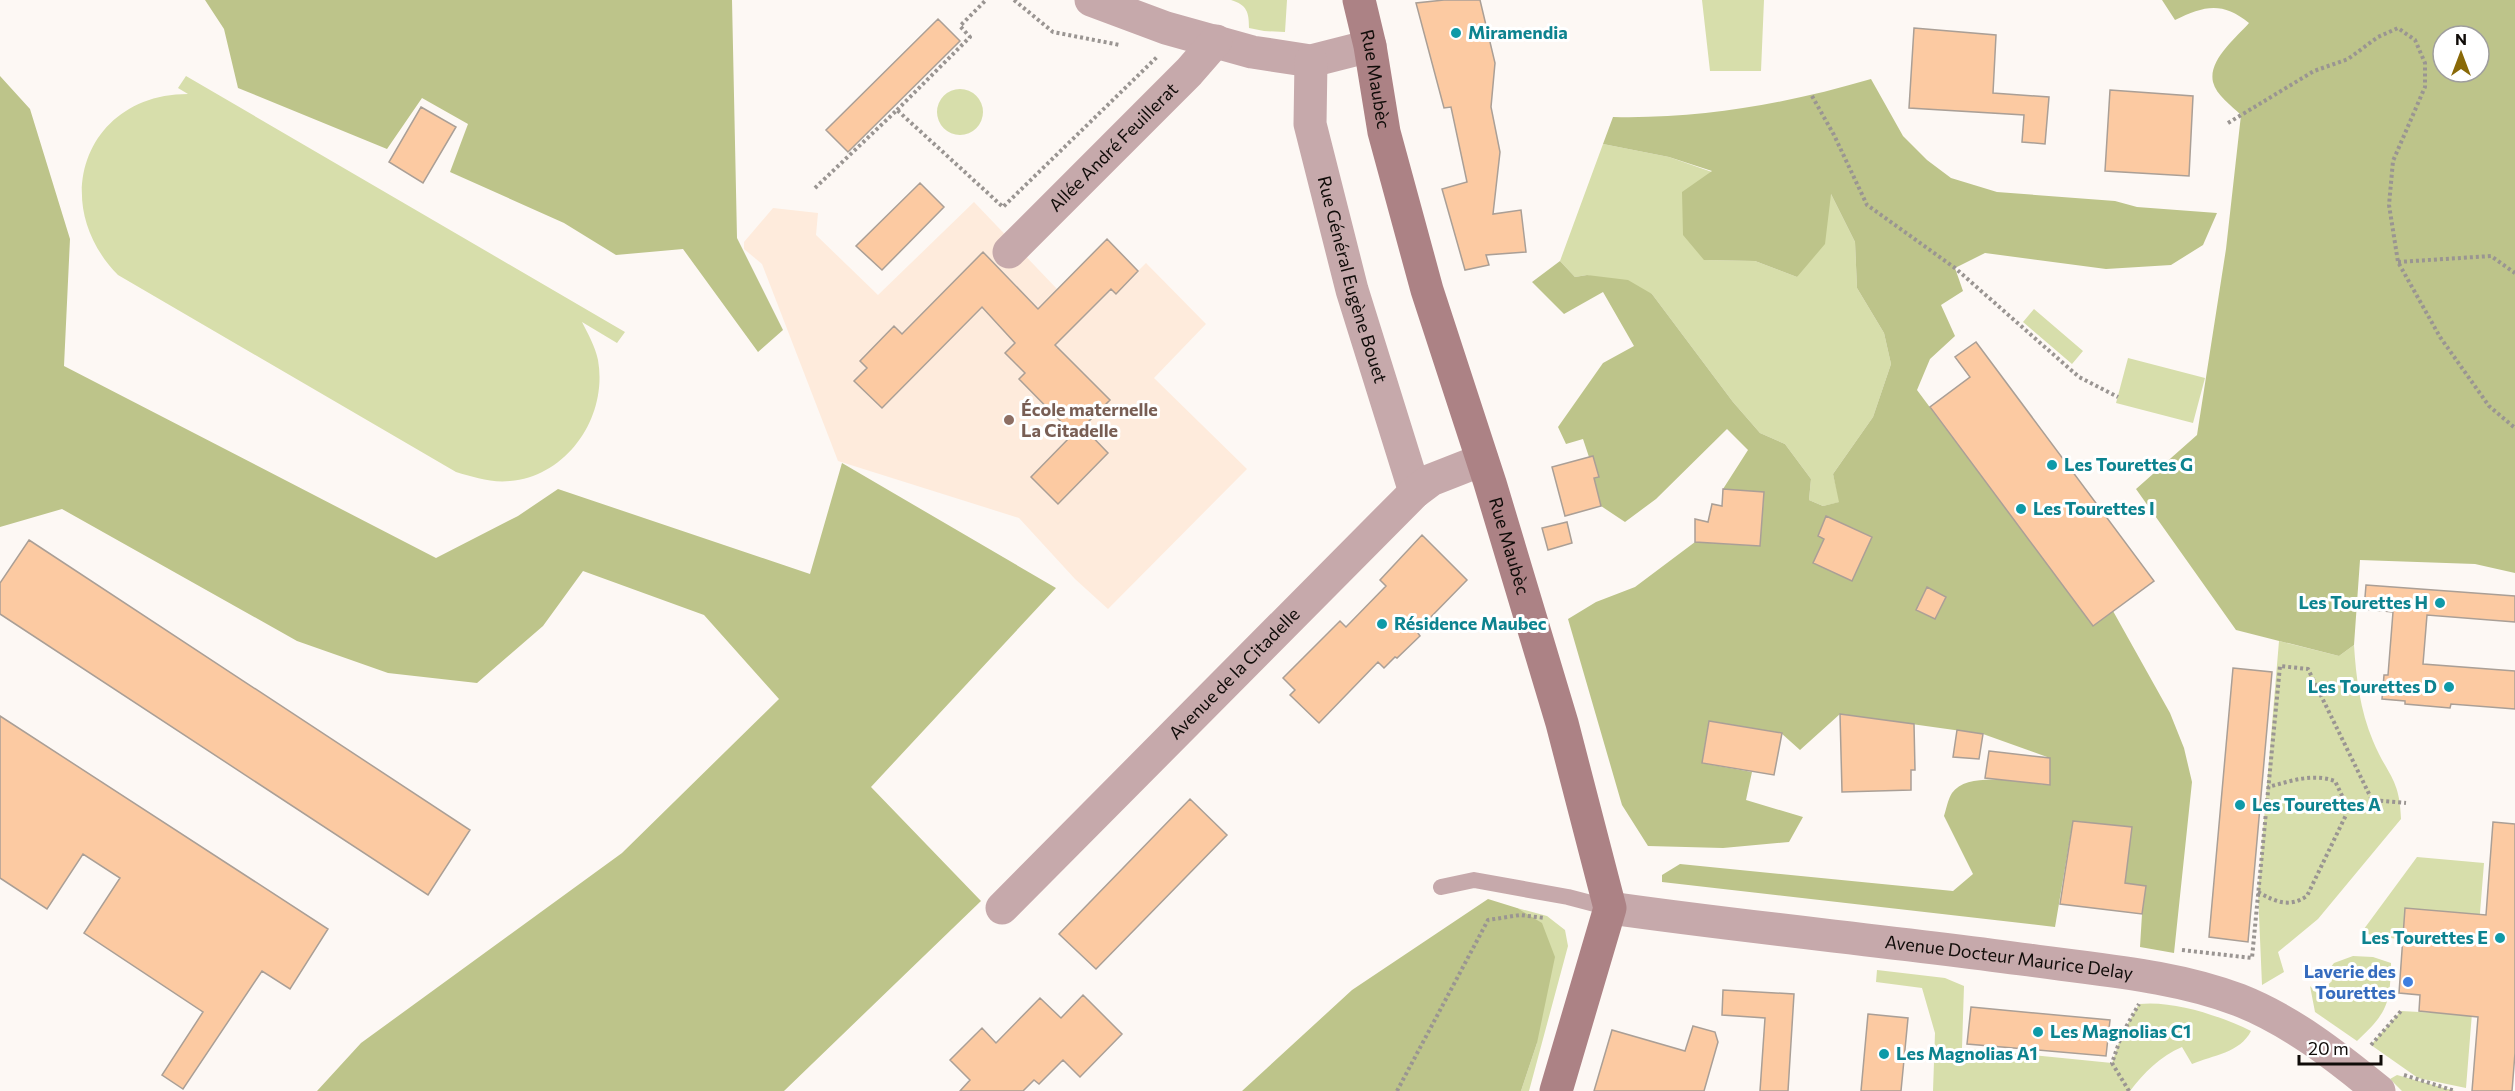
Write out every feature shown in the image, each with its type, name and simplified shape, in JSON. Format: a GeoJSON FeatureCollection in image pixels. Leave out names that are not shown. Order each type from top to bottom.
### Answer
{"type":"FeatureCollection","features":[{"type":"Feature","properties":{"kind":"main road","name":"Rue Maubèc"},"geometry":{"type":"LineString","coordinates":[[1359,0],[1370,46],[1384,132],[1418,256],[1562,723],[1610,908]]}},
{"type":"Feature","properties":{"kind":"main road"},"geometry":{"type":"LineString","coordinates":[[1556,1091],[1610,908]]}},
{"type":"Feature","properties":{"kind":"street"},"geometry":{"type":"LineString","coordinates":[[1091,0],[1166,28],[1252,52],[1311,61],[1370,46]]}},
{"type":"Feature","properties":{"kind":"street","name":"Allée André Feuillerat"},"geometry":{"type":"LineString","coordinates":[[1009,252],[1189,72],[1216,41]]}},
{"type":"Feature","properties":{"kind":"street","name":"Rue Général Eugène Bouet"},"geometry":{"type":"LineString","coordinates":[[1311,61],[1310,124],[1352,290],[1415,492]]}},
{"type":"Feature","properties":{"kind":"street","name":"Avenue de la Citadelle"},"geometry":{"type":"LineString","coordinates":[[1002,908],[1415,492],[1431,480],[1482,460]]}},
{"type":"Feature","properties":{"kind":"street","name":"Avenue Docteur Maurice Delay"},"geometry":{"type":"LineString","coordinates":[[1610,908],[1733,925],[2008,957],[2176,982],[2237,1000],[2274,1016],[2336,1056],[2379,1091]]}},
{"type":"Feature","properties":{"kind":"lane"},"geometry":{"type":"LineString","coordinates":[[1441,887],[1474,880],[1568,897],[1610,908]]}},
{"type":"Feature","properties":{"kind":"path"},"geometry":{"type":"LineString","coordinates":[[815,188],[970,37],[960,26],[986,0]]}},
{"type":"Feature","properties":{"kind":"path"},"geometry":{"type":"LineString","coordinates":[[1014,0],[1053,32],[1127,46]]}},
{"type":"Feature","properties":{"kind":"path"},"geometry":{"type":"LineString","coordinates":[[2228,123],[2314,71],[2348,59],[2378,37],[2398,28],[2415,40],[2425,63],[2425,87],[2393,161],[2389,205],[2398,262],[2440,337],[2489,406],[2515,428]]}},
{"type":"Feature","properties":{"kind":"path"},"geometry":{"type":"LineString","coordinates":[[897,110],[1003,207],[1162,51]]}},
{"type":"Feature","properties":{"kind":"path"},"geometry":{"type":"LineString","coordinates":[[1146,53],[1155,58]]}},
{"type":"Feature","properties":{"kind":"path"},"geometry":{"type":"LineString","coordinates":[[1812,96],[1834,135],[1867,205],[1955,268],[2079,377],[2118,397]]}},
{"type":"Feature","properties":{"kind":"path"},"geometry":{"type":"LineString","coordinates":[[2398,262],[2491,256],[2515,273]]}},
{"type":"Feature","properties":{"kind":"path"},"geometry":{"type":"LineString","coordinates":[[2181,950],[2252,958],[2280,666],[2308,669],[2372,800],[2406,803]]}},
{"type":"Feature","properties":{"kind":"path"},"geometry":{"type":"LineString","coordinates":[[2258,892],[2281,903],[2296,903],[2307,896],[2346,815],[2345,802],[2335,781],[2323,777],[2309,777],[2268,787]]}},
{"type":"Feature","properties":{"kind":"path"},"geometry":{"type":"LineString","coordinates":[[1397,1091],[1488,920],[1520,915],[1550,918]]}},
{"type":"Feature","properties":{"kind":"path"},"geometry":{"type":"LineString","coordinates":[[2129,1091],[2112,1063],[2122,1034],[2143,994]]}},
{"type":"Feature","properties":{"kind":"path"},"geometry":{"type":"LineString","coordinates":[[2371,1045],[2401,1011]]}},
{"type":"Feature","properties":{"kind":"path"},"geometry":{"type":"LineString","coordinates":[[2425,1083],[2455,1091]]}},
{"type":"Feature","properties":{"kind":"shaded area","name":"École maternelle La Citadelle"},"geometry":{"type":"Polygon","coordinates":[[[974,202],[1057,289],[1107,239],[1138,271],[1146,263],[1206,324],[1154,378],[1247,469],[1108,609],[1075,579],[1019,518],[838,461],[762,264],[744,249],[744,242],[773,208],[818,213],[816,235],[878,295],[974,202]]]}},
{"type":"Feature","properties":{"kind":"green space"},"geometry":{"type":"Polygon","coordinates":[[[205,0],[732,0],[737,238],[783,330],[758,352],[683,249],[616,255],[564,223],[450,172],[468,124],[422,98],[387,149],[238,88],[224,29],[205,0]]]}},
{"type":"Feature","properties":{"kind":"green space"},"geometry":{"type":"Polygon","coordinates":[[[1231,0],[1287,0],[1285,32],[1249,28],[1246,10],[1241,4],[1231,0]]]}},
{"type":"Feature","properties":{"kind":"green space"},"geometry":{"type":"Polygon","coordinates":[[[1702,0],[1764,0],[1761,71],[1710,71],[1702,0]]]}},
{"type":"Feature","properties":{"kind":"green space"},"geometry":{"type":"Polygon","coordinates":[[[2162,0],[2515,0],[2515,573],[2475,564],[2360,560],[2354,645],[2339,656],[2236,630],[2136,489],[2197,435],[2226,249],[2241,115],[2217,91],[2213,82],[2213,74],[2224,50],[2249,23],[2230,11],[2221,9],[2195,11],[2175,20],[2162,0]]]}},
{"type":"Feature","properties":{"kind":"green space"},"geometry":{"type":"Polygon","coordinates":[[[0,76],[30,109],[70,239],[64,366],[436,558],[518,516],[558,489],[810,574],[842,463],[1056,588],[871,787],[981,901],[784,1091],[317,1091],[361,1043],[622,853],[779,699],[704,615],[583,571],[543,626],[477,683],[388,673],[297,641],[62,509],[0,527],[0,76]]]}},
{"type":"Feature","properties":{"kind":"green space"},"geometry":{"type":"Polygon","coordinates":[[[186,76],[625,332],[617,343],[582,322],[598,360],[597,402],[580,440],[566,455],[550,468],[531,477],[510,481],[476,478],[456,472],[118,275],[96,247],[85,216],[82,186],[88,158],[102,132],[124,112],[153,99],[188,94],[178,88],[186,76]]]}},
{"type":"Feature","properties":{"kind":"green space"},"geometry":{"type":"Polygon","coordinates":[[[1871,79],[1903,136],[1927,160],[1951,178],[1997,192],[2115,201],[2137,207],[2217,213],[2203,245],[2171,265],[2106,269],[1985,253],[1955,268],[1963,291],[1941,305],[1955,336],[1930,359],[1917,390],[2093,626],[2113,611],[2170,713],[2184,748],[2192,782],[2174,953],[2140,947],[2142,914],[2125,883],[2131,827],[2073,821],[2055,927],[1662,882],[1662,875],[1680,864],[1953,891],[1973,874],[1944,816],[1952,793],[1960,786],[1983,780],[2049,785],[2050,758],[1983,734],[1840,714],[1800,750],[1781,733],[1709,721],[1702,763],[1752,772],[1746,800],[1803,817],[1789,842],[1723,848],[1648,846],[1622,805],[1568,619],[1596,602],[1635,587],[1695,542],[1760,546],[1764,492],[1723,489],[1748,450],[1727,429],[1656,499],[1625,522],[1601,506],[1594,478],[1599,476],[1593,457],[1589,457],[1583,439],[1566,444],[1558,427],[1603,363],[1634,346],[1603,292],[1564,314],[1532,282],[1560,261],[1575,277],[1587,275],[1628,280],[1652,294],[1733,402],[1760,433],[1785,444],[1811,479],[1809,500],[1823,506],[1839,502],[1833,474],[1873,417],[1891,364],[1884,333],[1857,288],[1855,242],[1831,194],[1825,244],[1797,277],[1755,261],[1704,260],[1683,235],[1682,192],[1712,171],[1669,157],[1603,144],[1613,117],[1679,115],[1744,108],[1807,96],[1871,79]]]}},
{"type":"Feature","properties":{"kind":"green space"},"geometry":{"type":"Polygon","coordinates":[[[960,89],[976,96],[983,112],[976,128],[960,135],[944,128],[937,112],[944,96],[960,89]]]}},
{"type":"Feature","properties":{"kind":"green space"},"geometry":{"type":"Polygon","coordinates":[[[1603,144],[1669,157],[1712,172],[1705,260],[1755,261],[1797,277],[1830,192],[1855,242],[1857,288],[1884,333],[1891,364],[1873,417],[1833,474],[1840,502],[1823,506],[1809,500],[1811,479],[1785,444],[1760,433],[1733,402],[1652,294],[1587,275],[1575,277],[1560,261],[1603,144]]]}},
{"type":"Feature","properties":{"kind":"green space"},"geometry":{"type":"Polygon","coordinates":[[[2034,309],[2083,351],[2072,364],[2023,322],[2034,309]]]}},
{"type":"Feature","properties":{"kind":"green space"},"geometry":{"type":"Polygon","coordinates":[[[2128,358],[2205,378],[2193,423],[2116,403],[2128,358]]]}},
{"type":"Feature","properties":{"kind":"green space"},"geometry":{"type":"Polygon","coordinates":[[[2279,641],[2339,656],[2354,645],[2357,681],[2365,717],[2373,741],[2395,785],[2401,819],[2318,919],[2278,952],[2284,972],[2262,985],[2258,892],[2279,641]]]}},
{"type":"Feature","properties":{"kind":"green space"},"geometry":{"type":"Polygon","coordinates":[[[2417,857],[2484,863],[2466,1088],[2418,1078],[2371,1045],[2401,1011],[2438,1013],[2405,909],[2403,940],[2361,933],[2417,857]]]}},
{"type":"Feature","properties":{"kind":"green space"},"geometry":{"type":"Polygon","coordinates":[[[1488,899],[1517,908],[1542,923],[1555,957],[1537,1043],[1521,1091],[1242,1091],[1352,990],[1488,899]]]}},
{"type":"Feature","properties":{"kind":"green space"},"geometry":{"type":"Polygon","coordinates":[[[1517,908],[1547,916],[1565,930],[1568,946],[1529,1091],[1521,1091],[1537,1043],[1517,908]]]}},
{"type":"Feature","properties":{"kind":"green space"},"geometry":{"type":"Polygon","coordinates":[[[2353,956],[2373,957],[2391,963],[2390,988],[2385,1006],[2375,1022],[2357,1041],[2315,1012],[2310,986],[2318,994],[2332,981],[2327,972],[2334,963],[2353,956]]]}},
{"type":"Feature","properties":{"kind":"green space"},"geometry":{"type":"Polygon","coordinates":[[[1877,970],[1945,978],[1964,986],[1962,1048],[2112,1063],[2122,1034],[2139,1004],[2152,1003],[2196,1010],[2251,1031],[2233,1049],[2192,1064],[2182,1047],[2153,1066],[2130,1091],[1933,1091],[1935,1033],[1922,988],[1876,982],[1877,970]]]}},
{"type":"Feature","properties":{"kind":"green space"},"geometry":{"type":"Polygon","coordinates":[[[2397,1075],[2455,1091],[2402,1091],[2390,1079],[2397,1075]]]}},
{"type":"Feature","properties":{"kind":"building"},"geometry":{"type":"Polygon","coordinates":[[[1480,0],[1495,63],[1491,107],[1500,152],[1493,214],[1521,210],[1526,252],[1486,255],[1489,265],[1465,270],[1442,189],[1467,182],[1451,107],[1444,108],[1416,3],[1480,0]]]}},
{"type":"Feature","properties":{"kind":"building"},"geometry":{"type":"Polygon","coordinates":[[[938,19],[960,41],[848,152],[826,130],[938,19]]]}},
{"type":"Feature","properties":{"kind":"building"},"geometry":{"type":"Polygon","coordinates":[[[1914,28],[1996,35],[1993,93],[2049,97],[2045,144],[2022,142],[2024,115],[1909,108],[1914,28]]]}},
{"type":"Feature","properties":{"kind":"building"},"geometry":{"type":"Polygon","coordinates":[[[2110,90],[2193,96],[2189,176],[2105,171],[2110,90]]]}},
{"type":"Feature","properties":{"kind":"building"},"geometry":{"type":"Polygon","coordinates":[[[421,107],[456,127],[423,183],[389,162],[421,107]]]}},
{"type":"Feature","properties":{"kind":"building"},"geometry":{"type":"Polygon","coordinates":[[[920,183],[944,207],[882,270],[856,246],[920,183]]]}},
{"type":"Feature","properties":{"kind":"building"},"geometry":{"type":"Polygon","coordinates":[[[1107,239],[1138,271],[1116,294],[1111,289],[1055,345],[1110,400],[1083,427],[1108,453],[1058,504],[1031,477],[1073,434],[1019,379],[1025,373],[1005,353],[1015,343],[982,307],[882,408],[854,381],[867,368],[860,361],[894,326],[902,334],[983,252],[1038,309],[1107,239]]]}},
{"type":"Feature","properties":{"kind":"building"},"geometry":{"type":"Polygon","coordinates":[[[1976,342],[2154,581],[2093,626],[1930,407],[1970,377],[1955,357],[1976,342]]]}},
{"type":"Feature","properties":{"kind":"building"},"geometry":{"type":"Polygon","coordinates":[[[1593,456],[1599,477],[1594,478],[1601,506],[1565,516],[1552,467],[1593,456]]]}},
{"type":"Feature","properties":{"kind":"building"},"geometry":{"type":"Polygon","coordinates":[[[1723,489],[1764,492],[1760,546],[1695,542],[1695,519],[1708,522],[1712,504],[1722,506],[1723,489]]]}},
{"type":"Feature","properties":{"kind":"building"},"geometry":{"type":"Polygon","coordinates":[[[1826,516],[1872,537],[1852,581],[1813,563],[1824,539],[1818,536],[1826,516]]]}},
{"type":"Feature","properties":{"kind":"building"},"geometry":{"type":"Polygon","coordinates":[[[1567,522],[1572,543],[1548,550],[1542,528],[1567,522]]]}},
{"type":"Feature","properties":{"kind":"building","name":"Résidence Maubec"},"geometry":{"type":"Polygon","coordinates":[[[1422,535],[1467,580],[1425,623],[1418,633],[1420,636],[1384,668],[1378,662],[1319,723],[1290,695],[1295,690],[1283,678],[1340,621],[1346,627],[1386,586],[1380,580],[1422,535]]]}},
{"type":"Feature","properties":{"kind":"building"},"geometry":{"type":"Polygon","coordinates":[[[29,540],[470,830],[428,895],[0,614],[0,583],[29,540]]]}},
{"type":"Feature","properties":{"kind":"building"},"geometry":{"type":"Polygon","coordinates":[[[2366,585],[2515,596],[2515,622],[2427,615],[2423,664],[2515,671],[2515,709],[2451,704],[2450,708],[2405,704],[2405,701],[2382,699],[2384,675],[2388,675],[2393,612],[2364,609],[2366,585]]]}},
{"type":"Feature","properties":{"kind":"building"},"geometry":{"type":"Polygon","coordinates":[[[1927,587],[1946,597],[1935,619],[1916,610],[1927,587]]]}},
{"type":"Feature","properties":{"kind":"building","name":"Les Tourettes A"},"geometry":{"type":"Polygon","coordinates":[[[2233,668],[2272,672],[2248,942],[2209,937],[2233,668]]]}},
{"type":"Feature","properties":{"kind":"building"},"geometry":{"type":"Polygon","coordinates":[[[1840,714],[1914,724],[1915,770],[1911,770],[1911,790],[1842,792],[1840,714]]]}},
{"type":"Feature","properties":{"kind":"building"},"geometry":{"type":"Polygon","coordinates":[[[0,716],[328,929],[290,989],[262,971],[183,1089],[162,1075],[203,1012],[84,933],[120,878],[83,854],[47,909],[0,878],[0,716]]]}},
{"type":"Feature","properties":{"kind":"building"},"geometry":{"type":"Polygon","coordinates":[[[1709,721],[1782,733],[1774,775],[1702,763],[1709,721]]]}},
{"type":"Feature","properties":{"kind":"building"},"geometry":{"type":"Polygon","coordinates":[[[1957,730],[1983,734],[1979,759],[1953,757],[1957,730]]]}},
{"type":"Feature","properties":{"kind":"building"},"geometry":{"type":"Polygon","coordinates":[[[1989,751],[2050,758],[2050,785],[1985,778],[1989,751]]]}},
{"type":"Feature","properties":{"kind":"building"},"geometry":{"type":"Polygon","coordinates":[[[1190,799],[1227,835],[1096,969],[1059,934],[1190,799]]]}},
{"type":"Feature","properties":{"kind":"building"},"geometry":{"type":"Polygon","coordinates":[[[2073,821],[2132,827],[2125,883],[2146,886],[2142,914],[2060,904],[2073,821]]]}},
{"type":"Feature","properties":{"kind":"building"},"geometry":{"type":"Polygon","coordinates":[[[2493,822],[2515,824],[2515,1053],[2512,1091],[2472,1091],[2478,1017],[2419,1011],[2420,995],[2399,993],[2405,908],[2486,915],[2493,822]]]}},
{"type":"Feature","properties":{"kind":"building"},"geometry":{"type":"Polygon","coordinates":[[[1723,990],[1794,994],[1788,1091],[1760,1091],[1765,1018],[1722,1015],[1723,990]]]}},
{"type":"Feature","properties":{"kind":"building"},"geometry":{"type":"Polygon","coordinates":[[[1083,995],[1122,1034],[1080,1077],[1063,1060],[1039,1084],[1034,1080],[1023,1091],[960,1091],[970,1080],[950,1060],[982,1028],[996,1043],[1040,998],[1061,1018],[1083,995]]]}},
{"type":"Feature","properties":{"kind":"building","name":"Les Magnolias C1"},"geometry":{"type":"Polygon","coordinates":[[[1971,1007],[2110,1020],[2106,1056],[1967,1044],[1971,1007]]]}},
{"type":"Feature","properties":{"kind":"building","name":"Les Magnolias A1"},"geometry":{"type":"Polygon","coordinates":[[[1868,1014],[1908,1018],[1901,1091],[1861,1091],[1868,1014]]]}},
{"type":"Feature","properties":{"kind":"building"},"geometry":{"type":"Polygon","coordinates":[[[1693,1026],[1715,1032],[1718,1042],[1704,1091],[1594,1091],[1612,1030],[1685,1051],[1693,1026]]]}},
{"type":"Feature","properties":{"kind":"place","name":"Miramendia"},"geometry":{"type":"Point","coordinates":[1456,33]}},
{"type":"Feature","properties":{"kind":"place","name":"École maternelle La Citadelle"},"geometry":{"type":"Point","coordinates":[1009,420]}},
{"type":"Feature","properties":{"kind":"place","name":"Les Tourettes G"},"geometry":{"type":"Point","coordinates":[2052,465]}},
{"type":"Feature","properties":{"kind":"place","name":"Les Tourettes I"},"geometry":{"type":"Point","coordinates":[2021,509]}},
{"type":"Feature","properties":{"kind":"place","name":"Les Tourettes H"},"geometry":{"type":"Point","coordinates":[2440,603]}},
{"type":"Feature","properties":{"kind":"place","name":"Résidence Maubec"},"geometry":{"type":"Point","coordinates":[1382,624]}},
{"type":"Feature","properties":{"kind":"place","name":"Les Tourettes D"},"geometry":{"type":"Point","coordinates":[2449,687]}},
{"type":"Feature","properties":{"kind":"place","name":"Les Tourettes A"},"geometry":{"type":"Point","coordinates":[2240,805]}},
{"type":"Feature","properties":{"kind":"place","name":"Les Tourettes E"},"geometry":{"type":"Point","coordinates":[2500,938]}},
{"type":"Feature","properties":{"kind":"place","name":"Laverie des Tourettes"},"geometry":{"type":"Point","coordinates":[2408,982]}},
{"type":"Feature","properties":{"kind":"place","name":"Les Magnolias C1"},"geometry":{"type":"Point","coordinates":[2038,1032]}},
{"type":"Feature","properties":{"kind":"place","name":"Les Magnolias A1"},"geometry":{"type":"Point","coordinates":[1884,1054]}}]}
